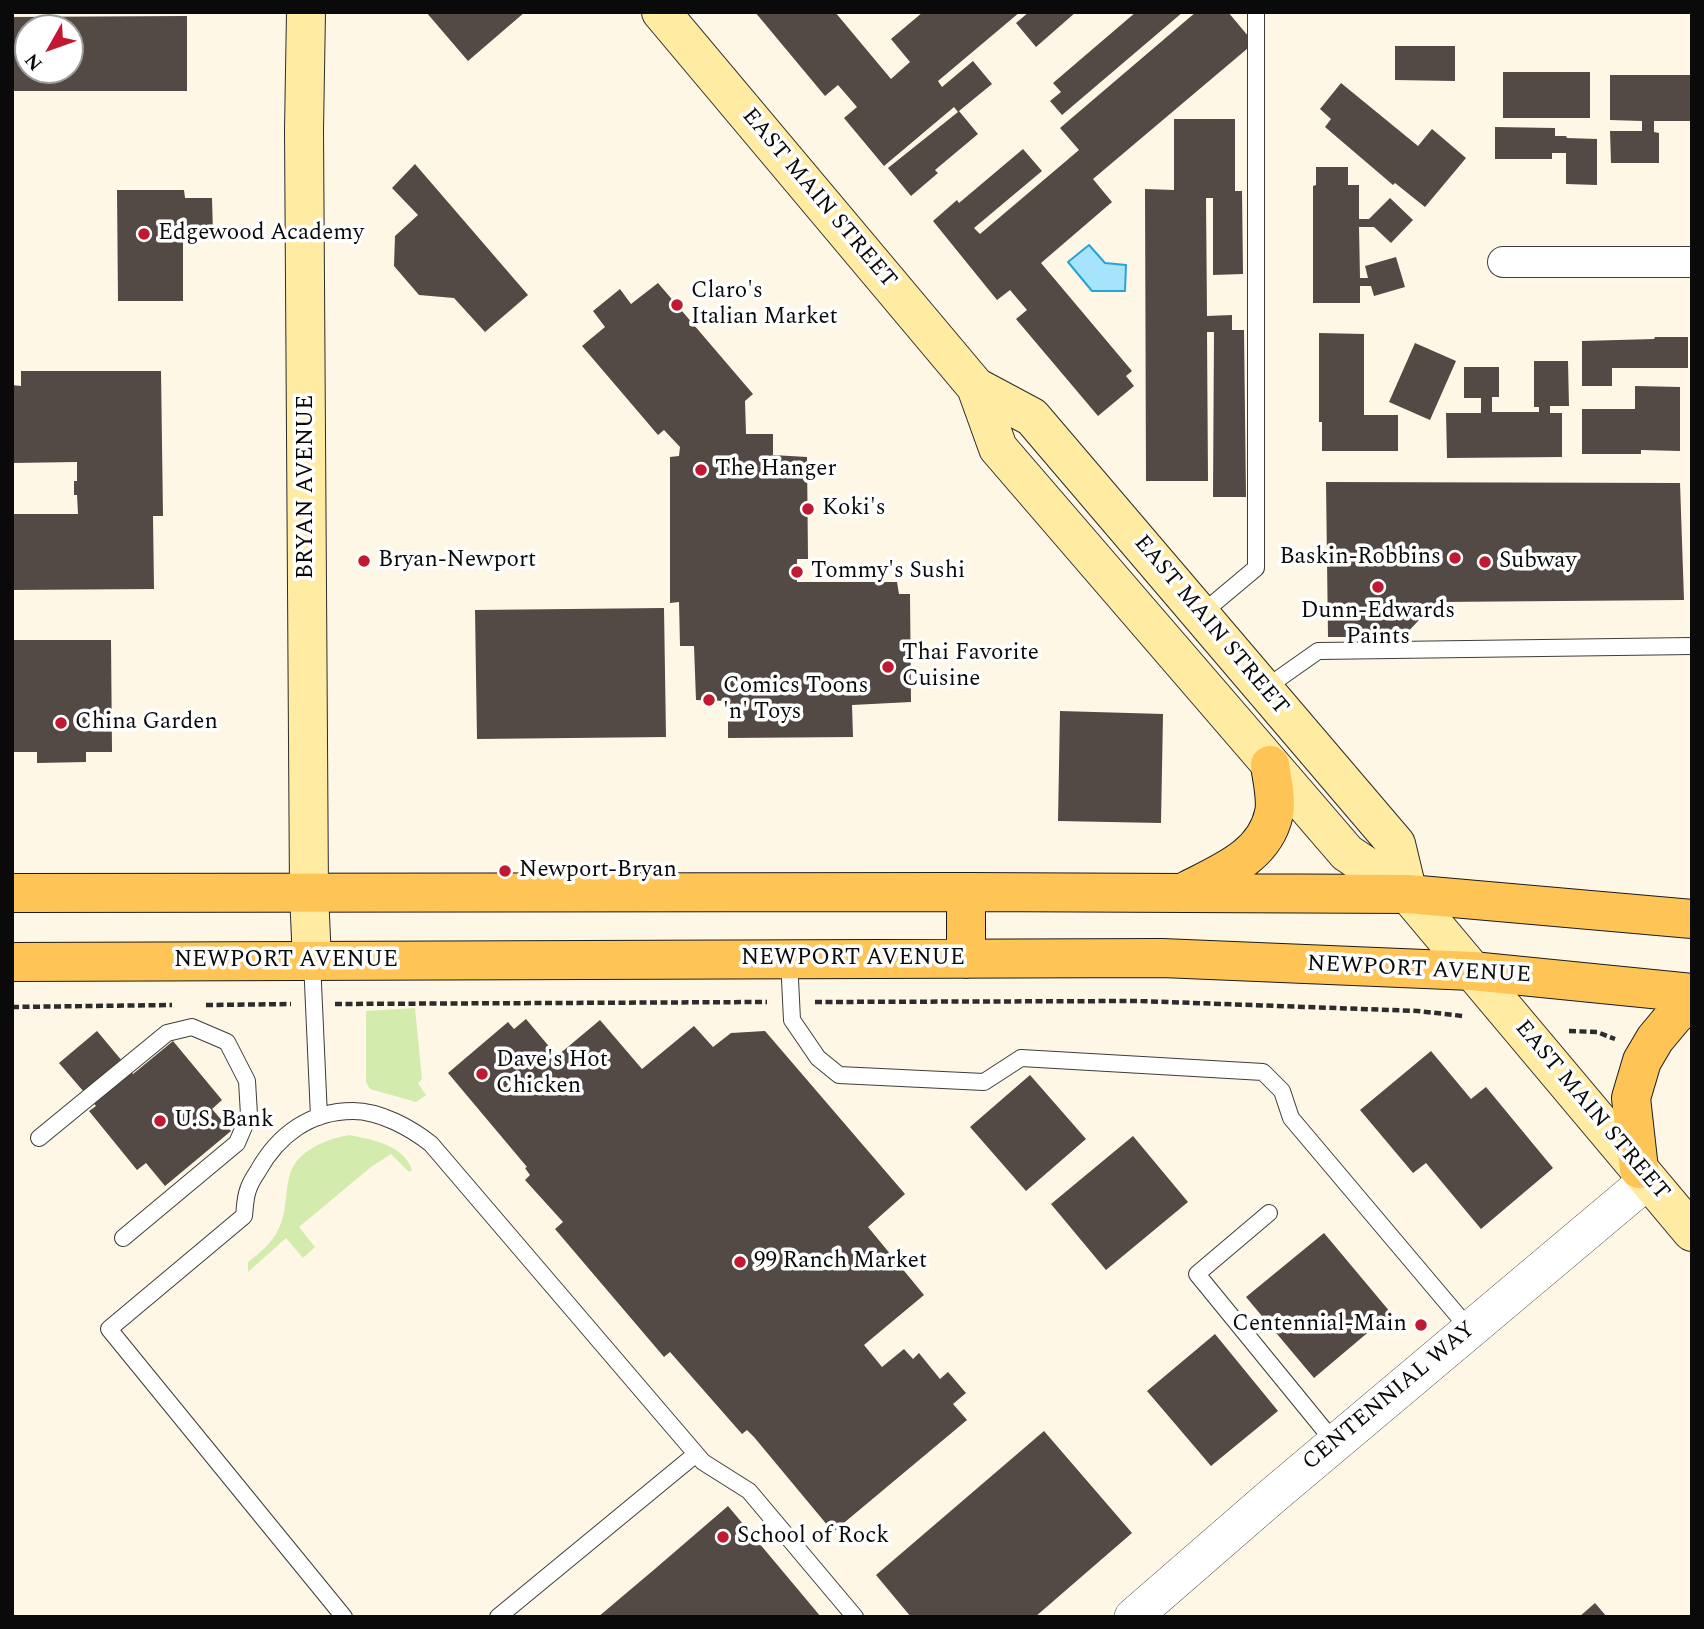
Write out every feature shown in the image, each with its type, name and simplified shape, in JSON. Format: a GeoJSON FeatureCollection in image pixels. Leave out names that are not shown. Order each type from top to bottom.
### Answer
{"type":"FeatureCollection","features":[{"type":"Feature","properties":{"kind":"main road","name":"BRYAN AVENUE"},"geometry":{"type":"LineString","coordinates":[[306,12],[304,144],[309,893],[312,961]]}},
{"type":"Feature","properties":{"kind":"main road","name":"EAST MAIN STREET"},"geometry":{"type":"LineString","coordinates":[[661,12],[976,387],[998,448],[1347,853],[1408,894],[1692,1232]]}},
{"type":"Feature","properties":{"kind":"main road","name":"EAST MAIN STREET"},"geometry":{"type":"LineString","coordinates":[[976,387],[1032,417],[1264,689],[1396,844],[1408,894]]}},
{"type":"Feature","properties":{"kind":"main road"},"geometry":{"type":"LineString","coordinates":[[1180,893],[1246,860],[1263,839],[1275,813],[1270,765]]}},
{"type":"Feature","properties":{"kind":"main road"},"geometry":{"type":"LineString","coordinates":[[966,892],[966,959]]}},
{"type":"Feature","properties":{"kind":"main road"},"geometry":{"type":"LineString","coordinates":[[12,893],[1408,894],[1692,919]]}},
{"type":"Feature","properties":{"kind":"main road","name":"NEWPORT AVENUE"},"geometry":{"type":"LineString","coordinates":[[12,962],[1162,958],[1472,971],[1692,993]]}},
{"type":"Feature","properties":{"kind":"main road"},"geometry":{"type":"LineString","coordinates":[[1644,1175],[1631,1098],[1642,1061],[1655,1038],[1675,1014],[1692,1003]]}},
{"type":"Feature","properties":{"kind":"street"},"geometry":{"type":"LineString","coordinates":[[1503,262],[1692,262]]}},
{"type":"Feature","properties":{"kind":"street","name":"CENTENNIAL WAY"},"geometry":{"type":"LineString","coordinates":[[1133,1617],[1469,1330],[1644,1175]]}},
{"type":"Feature","properties":{"kind":"lane"},"geometry":{"type":"LineString","coordinates":[[1200,615],[1256,568],[1256,12]]}},
{"type":"Feature","properties":{"kind":"lane"},"geometry":{"type":"LineString","coordinates":[[1264,689],[1318,651],[1692,646]]}},
{"type":"Feature","properties":{"kind":"lane"},"geometry":{"type":"LineString","coordinates":[[789,959],[792,1020],[818,1058],[839,1075],[984,1082],[1021,1058],[1263,1072],[1282,1091],[1291,1118],[1469,1330]]}},
{"type":"Feature","properties":{"kind":"lane"},"geometry":{"type":"LineString","coordinates":[[312,961],[319,1117]]}},
{"type":"Feature","properties":{"kind":"lane"},"geometry":{"type":"LineString","coordinates":[[39,1138],[167,1033],[191,1027],[228,1042],[247,1081],[249,1115],[237,1143],[123,1238]]}},
{"type":"Feature","properties":{"kind":"lane"},"geometry":{"type":"LineString","coordinates":[[344,1617],[109,1329],[244,1216],[248,1188],[270,1149],[289,1130],[319,1117],[353,1111],[374,1115],[415,1131],[431,1144],[703,1462],[749,1491],[855,1617]]}},
{"type":"Feature","properties":{"kind":"lane"},"geometry":{"type":"LineString","coordinates":[[1269,1213],[1197,1273],[1335,1443]]}},
{"type":"Feature","properties":{"kind":"lane"},"geometry":{"type":"LineString","coordinates":[[498,1617],[696,1454]]}},
{"type":"Feature","properties":{"kind":"path"},"geometry":{"type":"LineString","coordinates":[[364,1003],[1137,1001],[1430,1012]]}},
{"type":"Feature","properties":{"kind":"path"},"geometry":{"type":"LineString","coordinates":[[204,1005],[278,1004]]}},
{"type":"Feature","properties":{"kind":"path"},"geometry":{"type":"LineString","coordinates":[[12,1007],[177,1005]]}},
{"type":"Feature","properties":{"kind":"path"},"geometry":{"type":"LineString","coordinates":[[1589,1023],[1591,1032]]}},
{"type":"Feature","properties":{"kind":"path"},"geometry":{"type":"LineString","coordinates":[[1583,1033],[1591,1032],[1621,1041]]}},
{"type":"Feature","properties":{"kind":"green space"},"geometry":{"type":"Polygon","coordinates":[[[415,1008],[422,1079],[418,1083],[426,1095],[416,1102],[370,1089],[366,1082],[366,1011],[415,1008]]]}},
{"type":"Feature","properties":{"kind":"green space"},"geometry":{"type":"Polygon","coordinates":[[[350,1135],[395,1149],[412,1170],[409,1172],[391,1154],[371,1167],[299,1227],[315,1247],[303,1258],[286,1238],[248,1272],[248,1262],[269,1244],[281,1223],[289,1178],[295,1163],[316,1146],[350,1135]]]}},
{"type":"Feature","properties":{"kind":"water"},"geometry":{"type":"Polygon","coordinates":[[[1089,245],[1105,263],[1126,265],[1125,291],[1092,291],[1068,262],[1089,245]]]}},
{"type":"Feature","properties":{"kind":"building"},"geometry":{"type":"Polygon","coordinates":[[[426,12],[525,12],[468,61],[426,12]]]}},
{"type":"Feature","properties":{"kind":"building"},"geometry":{"type":"Polygon","coordinates":[[[755,12],[835,12],[891,79],[910,62],[891,39],[923,12],[1020,12],[938,81],[942,87],[973,61],[992,84],[959,111],[978,134],[935,170],[938,173],[911,196],[888,168],[958,112],[954,107],[884,166],[844,118],[857,107],[838,85],[825,96],[755,12]]]}},
{"type":"Feature","properties":{"kind":"building"},"geometry":{"type":"Polygon","coordinates":[[[1029,12],[1076,12],[1036,47],[1016,23],[1029,12]]]}},
{"type":"Feature","properties":{"kind":"building"},"geometry":{"type":"Polygon","coordinates":[[[1136,12],[1183,12],[1062,115],[1050,101],[1061,92],[1053,83],[1136,12]]]}},
{"type":"Feature","properties":{"kind":"building"},"geometry":{"type":"Polygon","coordinates":[[[1196,12],[1228,12],[1254,43],[1093,179],[1112,202],[1041,263],[1132,371],[1126,376],[1134,386],[1098,416],[1016,319],[1027,310],[1010,290],[997,300],[933,221],[957,200],[959,203],[1023,149],[1042,171],[974,228],[980,234],[1079,150],[1060,128],[1196,12]]]}},
{"type":"Feature","properties":{"kind":"building"},"geometry":{"type":"Polygon","coordinates":[[[187,16],[187,91],[12,91],[12,17],[14,84],[84,84],[84,17],[187,16]]]}},
{"type":"Feature","properties":{"kind":"building"},"geometry":{"type":"Polygon","coordinates":[[[1395,46],[1455,46],[1455,81],[1395,80],[1395,46]]]}},
{"type":"Feature","properties":{"kind":"building"},"geometry":{"type":"Polygon","coordinates":[[[1503,72],[1590,72],[1590,118],[1503,118],[1503,72]]]}},
{"type":"Feature","properties":{"kind":"building"},"geometry":{"type":"Polygon","coordinates":[[[1610,75],[1692,75],[1692,121],[1654,121],[1654,132],[1659,133],[1659,163],[1611,163],[1610,131],[1642,131],[1642,121],[1610,120],[1610,75]]]}},
{"type":"Feature","properties":{"kind":"building"},"geometry":{"type":"Polygon","coordinates":[[[1341,83],[1418,146],[1432,129],[1466,158],[1425,207],[1395,183],[1393,185],[1325,127],[1331,119],[1320,109],[1341,83]]]}},
{"type":"Feature","properties":{"kind":"building"},"geometry":{"type":"Polygon","coordinates":[[[1174,119],[1235,119],[1235,191],[1242,191],[1243,274],[1213,275],[1213,198],[1206,198],[1207,316],[1232,315],[1232,330],[1244,330],[1246,497],[1213,497],[1214,332],[1207,332],[1208,481],[1146,481],[1145,189],[1174,190],[1174,119]]]}},
{"type":"Feature","properties":{"kind":"building"},"geometry":{"type":"Polygon","coordinates":[[[1495,127],[1555,128],[1555,136],[1597,139],[1597,185],[1566,184],[1566,153],[1552,153],[1552,159],[1495,159],[1495,127]]]}},
{"type":"Feature","properties":{"kind":"building"},"geometry":{"type":"Polygon","coordinates":[[[415,164],[528,295],[485,332],[454,298],[419,295],[394,266],[395,236],[418,215],[392,188],[415,164]]]}},
{"type":"Feature","properties":{"kind":"building"},"geometry":{"type":"Polygon","coordinates":[[[1316,167],[1348,167],[1348,185],[1359,185],[1359,219],[1369,219],[1390,198],[1413,220],[1391,243],[1374,227],[1359,227],[1360,278],[1368,278],[1365,266],[1396,257],[1405,287],[1374,296],[1371,286],[1360,286],[1360,303],[1313,303],[1313,186],[1316,185],[1316,167]]]}},
{"type":"Feature","properties":{"kind":"building"},"geometry":{"type":"Polygon","coordinates":[[[117,190],[184,190],[185,198],[212,198],[213,234],[183,234],[183,301],[118,301],[117,190]]]}},
{"type":"Feature","properties":{"kind":"building"},"geometry":{"type":"Polygon","coordinates":[[[658,283],[753,394],[745,401],[746,434],[773,434],[773,455],[807,457],[808,559],[797,559],[797,582],[897,582],[899,594],[910,594],[911,702],[852,705],[853,737],[728,738],[728,701],[696,700],[694,646],[680,646],[679,602],[670,603],[670,457],[679,456],[680,447],[664,430],[658,435],[582,346],[605,327],[593,311],[620,289],[631,304],[658,283]]]}},
{"type":"Feature","properties":{"kind":"building"},"geometry":{"type":"Polygon","coordinates":[[[1319,333],[1364,334],[1364,415],[1398,415],[1398,451],[1322,451],[1322,422],[1319,422],[1319,333]]]}},
{"type":"Feature","properties":{"kind":"building"},"geometry":{"type":"Polygon","coordinates":[[[1688,337],[1688,368],[1612,368],[1612,386],[1582,386],[1582,341],[1688,337]]]}},
{"type":"Feature","properties":{"kind":"building"},"geometry":{"type":"Polygon","coordinates":[[[1415,343],[1456,361],[1430,420],[1389,402],[1415,343]]]}},
{"type":"Feature","properties":{"kind":"building"},"geometry":{"type":"Polygon","coordinates":[[[1534,361],[1568,361],[1569,406],[1550,406],[1550,413],[1562,413],[1562,457],[1447,458],[1446,413],[1481,413],[1481,398],[1464,398],[1464,367],[1499,367],[1499,397],[1492,397],[1492,412],[1539,412],[1539,407],[1534,407],[1534,361]]]}},
{"type":"Feature","properties":{"kind":"building"},"geometry":{"type":"Polygon","coordinates":[[[21,371],[161,371],[163,516],[153,516],[154,589],[12,590],[12,514],[78,514],[77,495],[74,495],[77,462],[12,463],[12,385],[21,386],[21,371]]]}},
{"type":"Feature","properties":{"kind":"building"},"geometry":{"type":"Polygon","coordinates":[[[1635,386],[1680,387],[1680,451],[1641,450],[1641,454],[1582,454],[1582,409],[1635,409],[1635,386]]]}},
{"type":"Feature","properties":{"kind":"building"},"geometry":{"type":"Polygon","coordinates":[[[1326,482],[1680,483],[1684,600],[1436,602],[1403,637],[1328,637],[1326,482]]]}},
{"type":"Feature","properties":{"kind":"building"},"geometry":{"type":"Polygon","coordinates":[[[664,608],[666,737],[477,739],[475,610],[664,608]]]}},
{"type":"Feature","properties":{"kind":"building"},"geometry":{"type":"Polygon","coordinates":[[[12,640],[111,640],[112,752],[86,752],[86,762],[37,763],[37,752],[12,752],[12,640]]]}},
{"type":"Feature","properties":{"kind":"building"},"geometry":{"type":"Polygon","coordinates":[[[1060,711],[1163,714],[1161,823],[1058,821],[1060,711]]]}},
{"type":"Feature","properties":{"kind":"building","name":"99 Ranch Market"},"geometry":{"type":"Polygon","coordinates":[[[526,1019],[557,1056],[600,1020],[642,1069],[694,1026],[713,1047],[731,1033],[765,1031],[905,1194],[868,1227],[924,1295],[864,1345],[882,1367],[904,1349],[913,1359],[919,1353],[940,1379],[948,1372],[966,1393],[953,1404],[967,1420],[833,1532],[754,1437],[747,1430],[742,1434],[670,1352],[664,1357],[555,1229],[563,1222],[525,1180],[530,1175],[525,1168],[527,1167],[448,1073],[508,1022],[514,1029],[526,1019]]]}},
{"type":"Feature","properties":{"kind":"building","name":"U.S. Bank"},"geometry":{"type":"Polygon","coordinates":[[[97,1031],[133,1074],[173,1041],[222,1100],[212,1109],[231,1131],[165,1186],[146,1163],[137,1170],[89,1111],[96,1106],[59,1063],[97,1031]]]}},
{"type":"Feature","properties":{"kind":"building"},"geometry":{"type":"Polygon","coordinates":[[[1431,1051],[1471,1099],[1486,1087],[1553,1168],[1481,1229],[1426,1163],[1413,1173],[1360,1110],[1431,1051]]]}},
{"type":"Feature","properties":{"kind":"building"},"geometry":{"type":"Polygon","coordinates":[[[1030,1075],[1086,1139],[1026,1191],[970,1127],[1030,1075]]]}},
{"type":"Feature","properties":{"kind":"building"},"geometry":{"type":"Polygon","coordinates":[[[1133,1136],[1188,1202],[1106,1270],[1051,1204],[1133,1136]]]}},
{"type":"Feature","properties":{"kind":"building"},"geometry":{"type":"Polygon","coordinates":[[[1324,1233],[1391,1313],[1314,1378],[1246,1297],[1324,1233]]]}},
{"type":"Feature","properties":{"kind":"building"},"geometry":{"type":"Polygon","coordinates":[[[1215,1334],[1278,1411],[1211,1466],[1147,1391],[1215,1334]]]}},
{"type":"Feature","properties":{"kind":"building"},"geometry":{"type":"Polygon","coordinates":[[[1044,1431],[1132,1533],[1035,1617],[911,1617],[876,1575],[1044,1431]]]}},
{"type":"Feature","properties":{"kind":"building","name":"School of Rock"},"geometry":{"type":"Polygon","coordinates":[[[728,1506],[821,1617],[598,1617],[656,1568],[728,1506]]]}},
{"type":"Feature","properties":{"kind":"building"},"geometry":{"type":"Polygon","coordinates":[[[1595,1603],[1607,1617],[1579,1617],[1595,1603]]]}},
{"type":"Feature","properties":{"kind":"place","name":"Edgewood Academy"},"geometry":{"type":"Point","coordinates":[144,234]}},
{"type":"Feature","properties":{"kind":"place","name":"Claro's Italian Market"},"geometry":{"type":"Point","coordinates":[677,305]}},
{"type":"Feature","properties":{"kind":"place","name":"The Hanger"},"geometry":{"type":"Point","coordinates":[701,470]}},
{"type":"Feature","properties":{"kind":"place","name":"Koki's"},"geometry":{"type":"Point","coordinates":[808,509]}},
{"type":"Feature","properties":{"kind":"place","name":"Baskin-Robbins"},"geometry":{"type":"Point","coordinates":[1455,558]}},
{"type":"Feature","properties":{"kind":"place","name":"Bryan-Newport"},"geometry":{"type":"Point","coordinates":[364,561]}},
{"type":"Feature","properties":{"kind":"place","name":"Subway"},"geometry":{"type":"Point","coordinates":[1485,562]}},
{"type":"Feature","properties":{"kind":"place","name":"Tommy's Sushi"},"geometry":{"type":"Point","coordinates":[797,572]}},
{"type":"Feature","properties":{"kind":"place","name":"Dunn-Edwards Paints"},"geometry":{"type":"Point","coordinates":[1378,587]}},
{"type":"Feature","properties":{"kind":"place","name":"Thai Favorite Cuisine"},"geometry":{"type":"Point","coordinates":[888,667]}},
{"type":"Feature","properties":{"kind":"place","name":"Comics Toons 'n' Toys"},"geometry":{"type":"Point","coordinates":[709,700]}},
{"type":"Feature","properties":{"kind":"place","name":"China Garden"},"geometry":{"type":"Point","coordinates":[61,723]}},
{"type":"Feature","properties":{"kind":"place","name":"Newport-Bryan"},"geometry":{"type":"Point","coordinates":[505,871]}},
{"type":"Feature","properties":{"kind":"place","name":"Dave's Hot Chicken"},"geometry":{"type":"Point","coordinates":[482,1074]}},
{"type":"Feature","properties":{"kind":"place","name":"U.S. Bank"},"geometry":{"type":"Point","coordinates":[160,1121]}},
{"type":"Feature","properties":{"kind":"place","name":"99 Ranch Market"},"geometry":{"type":"Point","coordinates":[740,1262]}},
{"type":"Feature","properties":{"kind":"place","name":"Centennial-Main"},"geometry":{"type":"Point","coordinates":[1421,1325]}},
{"type":"Feature","properties":{"kind":"place","name":"School of Rock"},"geometry":{"type":"Point","coordinates":[723,1537]}}]}
